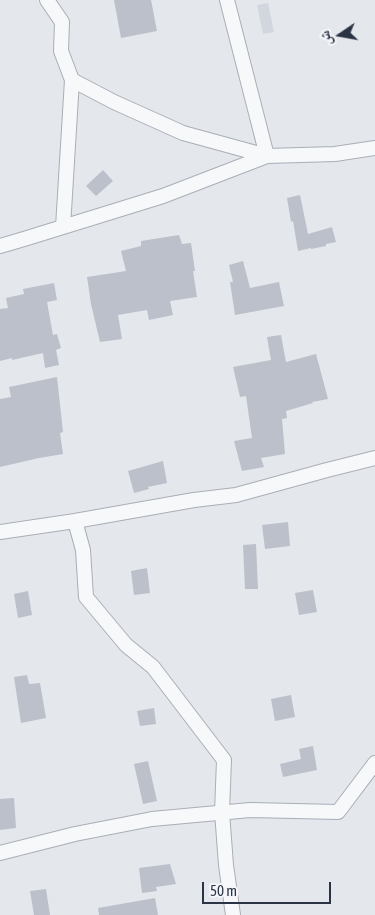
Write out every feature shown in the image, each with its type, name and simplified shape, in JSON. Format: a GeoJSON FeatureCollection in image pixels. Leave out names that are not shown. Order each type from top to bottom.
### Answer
{"type":"FeatureCollection","features":[{"type":"Feature","properties":{"kind":"street"},"geometry":{"type":"LineString","coordinates":[[47,0],[62,22],[61,51],[72,80],[63,228]]}},
{"type":"Feature","properties":{"kind":"street"},"geometry":{"type":"LineString","coordinates":[[227,0],[267,156]]}},
{"type":"Feature","properties":{"kind":"street"},"geometry":{"type":"LineString","coordinates":[[72,80],[114,102],[183,133],[267,156],[335,154],[375,148]]}},
{"type":"Feature","properties":{"kind":"street"},"geometry":{"type":"LineString","coordinates":[[0,246],[163,196],[267,156]]}},
{"type":"Feature","properties":{"kind":"street"},"geometry":{"type":"LineString","coordinates":[[0,532],[194,500],[236,495],[375,458]]}},
{"type":"Feature","properties":{"kind":"street"},"geometry":{"type":"LineString","coordinates":[[75,521],[83,550],[86,596],[126,645],[153,667],[224,760],[222,812],[226,865],[233,915]]}},
{"type":"Feature","properties":{"kind":"street"},"geometry":{"type":"LineString","coordinates":[[0,853],[75,834],[152,819],[250,810],[338,812],[375,762]]}},
{"type":"Feature","properties":{"kind":"shaded area"},"geometry":{"type":"Polygon","coordinates":[[[268,3],[274,32],[263,34],[257,5],[268,3]]]}},
{"type":"Feature","properties":{"kind":"building"},"geometry":{"type":"Polygon","coordinates":[[[114,0],[151,0],[157,31],[121,38],[114,0]]]}},
{"type":"Feature","properties":{"kind":"building"},"geometry":{"type":"Polygon","coordinates":[[[103,170],[113,181],[96,196],[86,186],[103,170]]]}},
{"type":"Feature","properties":{"kind":"building"},"geometry":{"type":"Polygon","coordinates":[[[300,195],[308,234],[332,227],[336,242],[326,244],[326,246],[298,251],[287,198],[300,195]]]}},
{"type":"Feature","properties":{"kind":"building"},"geometry":{"type":"Polygon","coordinates":[[[179,235],[182,244],[191,243],[197,297],[170,301],[173,315],[149,320],[147,310],[118,315],[122,339],[100,342],[87,277],[126,271],[121,251],[141,246],[141,241],[179,235]]]}},
{"type":"Feature","properties":{"kind":"building"},"geometry":{"type":"Polygon","coordinates":[[[243,261],[250,288],[279,282],[284,306],[235,315],[230,282],[233,282],[229,265],[243,261]]]}},
{"type":"Feature","properties":{"kind":"building"},"geometry":{"type":"Polygon","coordinates":[[[54,283],[57,300],[47,302],[53,335],[57,334],[61,348],[56,350],[59,365],[45,368],[43,353],[0,361],[0,309],[8,308],[6,298],[24,294],[23,289],[54,283]]]}},
{"type":"Feature","properties":{"kind":"building"},"geometry":{"type":"Polygon","coordinates":[[[281,335],[286,362],[316,354],[328,399],[312,402],[286,411],[287,418],[282,419],[285,454],[261,458],[264,467],[242,471],[234,441],[252,438],[246,396],[240,397],[233,367],[271,360],[267,337],[281,335]]]}},
{"type":"Feature","properties":{"kind":"building"},"geometry":{"type":"Polygon","coordinates":[[[57,377],[63,432],[60,433],[63,454],[0,467],[0,399],[11,397],[9,387],[57,377]]]}},
{"type":"Feature","properties":{"kind":"building"},"geometry":{"type":"Polygon","coordinates":[[[163,461],[167,483],[148,487],[149,489],[134,493],[128,471],[163,461]]]}},
{"type":"Feature","properties":{"kind":"building"},"geometry":{"type":"Polygon","coordinates":[[[288,522],[290,546],[265,549],[262,525],[288,522]]]}},
{"type":"Feature","properties":{"kind":"building"},"geometry":{"type":"Polygon","coordinates":[[[256,544],[258,589],[245,589],[243,545],[256,544]]]}},
{"type":"Feature","properties":{"kind":"building"},"geometry":{"type":"Polygon","coordinates":[[[147,568],[150,593],[134,595],[131,571],[147,568]]]}},
{"type":"Feature","properties":{"kind":"building"},"geometry":{"type":"Polygon","coordinates":[[[313,590],[317,612],[299,615],[295,593],[313,590]]]}},
{"type":"Feature","properties":{"kind":"building"},"geometry":{"type":"Polygon","coordinates":[[[28,591],[32,615],[18,618],[14,594],[28,591]]]}},
{"type":"Feature","properties":{"kind":"building"},"geometry":{"type":"Polygon","coordinates":[[[27,675],[29,684],[40,683],[46,718],[21,723],[14,677],[27,675]]]}},
{"type":"Feature","properties":{"kind":"building"},"geometry":{"type":"Polygon","coordinates":[[[291,695],[295,717],[275,721],[271,699],[291,695]]]}},
{"type":"Feature","properties":{"kind":"building"},"geometry":{"type":"Polygon","coordinates":[[[154,708],[156,724],[140,726],[137,711],[154,708]]]}},
{"type":"Feature","properties":{"kind":"building"},"geometry":{"type":"Polygon","coordinates":[[[313,746],[317,770],[283,777],[280,764],[301,759],[299,749],[313,746]]]}},
{"type":"Feature","properties":{"kind":"building"},"geometry":{"type":"Polygon","coordinates":[[[148,761],[157,801],[143,804],[134,764],[148,761]]]}},
{"type":"Feature","properties":{"kind":"building"},"geometry":{"type":"Polygon","coordinates":[[[14,798],[16,828],[0,830],[0,799],[14,798]]]}},
{"type":"Feature","properties":{"kind":"building"},"geometry":{"type":"Polygon","coordinates":[[[170,864],[176,884],[156,887],[157,891],[142,893],[139,868],[170,864]]]}},
{"type":"Feature","properties":{"kind":"building"},"geometry":{"type":"Polygon","coordinates":[[[46,889],[50,915],[34,915],[30,891],[46,889]]]}},
{"type":"Feature","properties":{"kind":"building"},"geometry":{"type":"Polygon","coordinates":[[[155,898],[158,915],[99,915],[98,908],[155,898]]]}}]}
